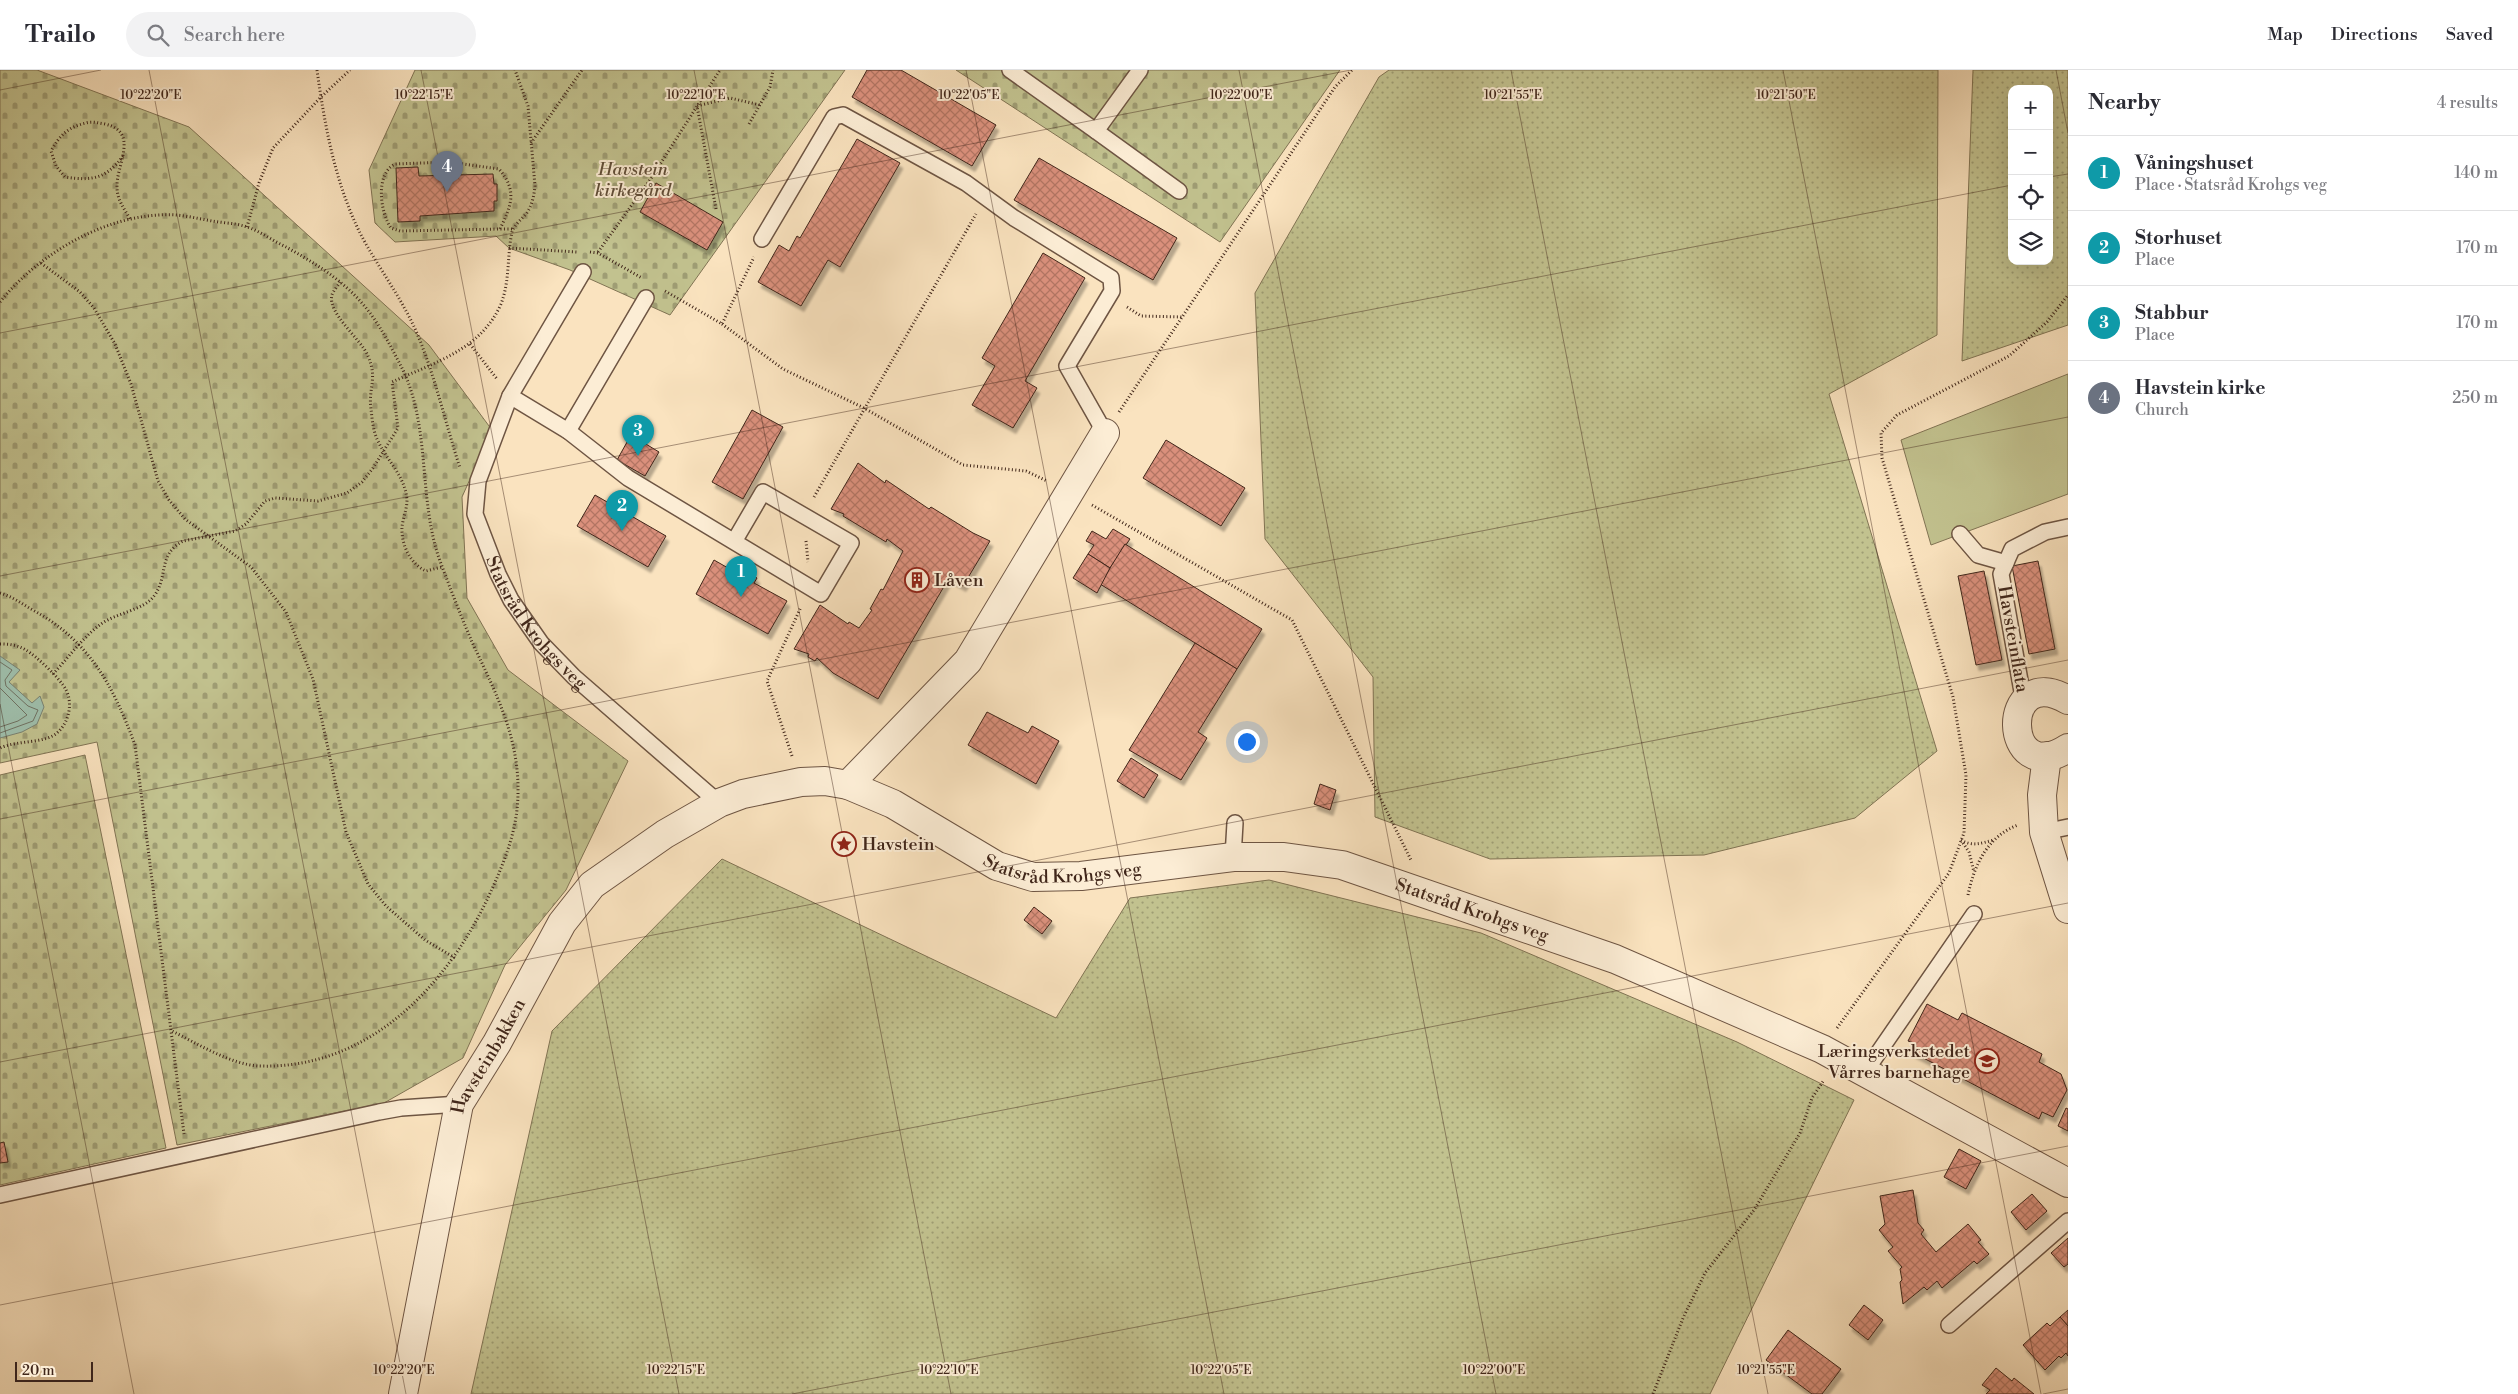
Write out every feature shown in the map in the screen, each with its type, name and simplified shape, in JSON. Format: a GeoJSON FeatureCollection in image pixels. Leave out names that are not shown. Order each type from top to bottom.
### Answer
{"type":"FeatureCollection","features":[{"type":"Feature","properties":{"kind":"street"},"geometry":{"type":"LineString","coordinates":[[848,785],[968,661],[1105,433]]}},
{"type":"Feature","properties":{"kind":"street","name":"Havsteinflata"},"geometry":{"type":"LineString","coordinates":[[2068,700],[2058,694],[2043,692],[2032,696],[2024,703],[2016,717],[2019,739],[2026,749],[2036,755],[2058,752],[2042,795],[2052,826],[2068,909]]}},
{"type":"Feature","properties":{"kind":"street","name":"Statsråd Krohgs veg"},"geometry":{"type":"LineString","coordinates":[[719,803],[743,794],[801,782],[825,781],[848,785],[893,804],[997,866],[1033,877],[1081,876],[1233,857],[1284,856],[1342,865],[1615,959],[1830,1054],[2068,1183]]}},
{"type":"Feature","properties":{"kind":"street","name":"Havsteinbakken"},"geometry":{"type":"LineString","coordinates":[[403,1394],[459,1104],[497,1043],[562,923],[592,885],[665,834],[719,803]]}},
{"type":"Feature","properties":{"kind":"lane"},"geometry":{"type":"LineString","coordinates":[[1010,70],[1179,191]]}},
{"type":"Feature","properties":{"kind":"lane"},"geometry":{"type":"LineString","coordinates":[[1096,131],[1140,70]]}},
{"type":"Feature","properties":{"kind":"lane"},"geometry":{"type":"LineString","coordinates":[[762,239],[834,117],[843,114],[966,183],[985,198],[1111,278],[1112,292],[1067,366],[1105,433]]}},
{"type":"Feature","properties":{"kind":"lane","name":"Statsråd Krohgs veg"},"geometry":{"type":"LineString","coordinates":[[583,272],[510,396],[478,481],[475,514],[489,553],[511,600],[541,643],[574,677],[719,803]]}},
{"type":"Feature","properties":{"kind":"lane"},"geometry":{"type":"LineString","coordinates":[[568,431],[646,298]]}},
{"type":"Feature","properties":{"kind":"lane"},"geometry":{"type":"LineString","coordinates":[[510,396],[568,431],[628,478],[735,540],[821,594],[850,543],[804,514],[763,492],[735,540]]}},
{"type":"Feature","properties":{"kind":"lane","name":"Havsteinflata"},"geometry":{"type":"LineString","coordinates":[[2024,703],[2001,574],[2012,549],[2044,532],[2068,527]]}},
{"type":"Feature","properties":{"kind":"lane"},"geometry":{"type":"LineString","coordinates":[[1960,534],[1978,555],[2006,563]]}},
{"type":"Feature","properties":{"kind":"lane"},"geometry":{"type":"LineString","coordinates":[[1233,857],[1235,823]]}},
{"type":"Feature","properties":{"kind":"lane"},"geometry":{"type":"LineString","coordinates":[[1865,1072],[1974,914]]}},
{"type":"Feature","properties":{"kind":"lane"},"geometry":{"type":"LineString","coordinates":[[0,1195],[401,1108],[459,1104]]}},
{"type":"Feature","properties":{"kind":"lane"},"geometry":{"type":"LineString","coordinates":[[1950,1325],[2068,1221]]}},
{"type":"Feature","properties":{"kind":"path"},"geometry":{"type":"LineString","coordinates":[[317,70],[334,164],[346,202],[362,235],[415,329],[430,366],[475,514]]}},
{"type":"Feature","properties":{"kind":"path"},"geometry":{"type":"LineString","coordinates":[[247,227],[259,183],[273,148],[321,97],[350,70]]}},
{"type":"Feature","properties":{"kind":"path"},"geometry":{"type":"LineString","coordinates":[[53,674],[99,625],[116,615],[145,605],[154,597],[160,586],[168,553],[176,545],[183,541],[235,531],[246,524],[265,501],[274,498],[318,501],[347,493],[362,482],[398,428],[392,382],[430,366],[470,344],[486,326],[500,304],[506,279],[513,229],[528,213],[534,198],[535,186],[528,106],[515,70]]}},
{"type":"Feature","properties":{"kind":"path"},"geometry":{"type":"LineString","coordinates":[[531,144],[582,70]]}},
{"type":"Feature","properties":{"kind":"path"},"geometry":{"type":"LineString","coordinates":[[583,272],[652,178],[720,70]]}},
{"type":"Feature","properties":{"kind":"path"},"geometry":{"type":"LineString","coordinates":[[749,124],[770,87],[773,70]]}},
{"type":"Feature","properties":{"kind":"path"},"geometry":{"type":"LineString","coordinates":[[1105,433],[1335,87],[1352,70]]}},
{"type":"Feature","properties":{"kind":"path"},"geometry":{"type":"LineString","coordinates":[[698,106],[730,98],[760,105]]}},
{"type":"Feature","properties":{"kind":"path"},"geometry":{"type":"LineString","coordinates":[[698,106],[716,209]]}},
{"type":"Feature","properties":{"kind":"path"},"geometry":{"type":"LineString","coordinates":[[123,156],[106,173],[86,180],[65,177],[56,166],[52,151],[59,136],[73,126],[91,122],[113,126],[123,137],[125,149],[116,185],[118,198],[130,219]]}},
{"type":"Feature","properties":{"kind":"path"},"geometry":{"type":"LineString","coordinates":[[500,229],[510,209],[511,194],[508,180],[499,169],[449,162],[395,164],[388,168],[382,187],[384,210],[391,228],[400,230],[513,229]]}},
{"type":"Feature","properties":{"kind":"path"},"geometry":{"type":"LineString","coordinates":[[801,782],[767,681],[810,588],[804,514],[985,198]]}},
{"type":"Feature","properties":{"kind":"path"},"geometry":{"type":"LineString","coordinates":[[0,302],[41,262],[70,243],[130,219],[174,215],[247,227],[310,260],[340,282],[361,302],[379,327],[405,376],[420,426],[429,508],[436,549],[471,638],[503,708],[517,760],[518,794],[515,826],[506,858],[483,909],[455,958],[434,985],[403,1015],[369,1038],[330,1054],[294,1065],[254,1066],[219,1054],[172,1031]]}},
{"type":"Feature","properties":{"kind":"path"},"geometry":{"type":"LineString","coordinates":[[722,324],[762,239]]}},
{"type":"Feature","properties":{"kind":"path"},"geometry":{"type":"LineString","coordinates":[[509,248],[578,252]]}},
{"type":"Feature","properties":{"kind":"path"},"geometry":{"type":"LineString","coordinates":[[588,252],[598,253],[645,280]]}},
{"type":"Feature","properties":{"kind":"path"},"geometry":{"type":"LineString","coordinates":[[41,262],[80,292],[94,308],[115,344],[131,384],[158,481],[169,500],[185,519],[251,567],[286,612],[313,679],[346,832],[368,884],[386,906],[425,940],[455,958]]}},
{"type":"Feature","properties":{"kind":"path"},"geometry":{"type":"LineString","coordinates":[[340,282],[332,295],[332,304],[339,318],[356,337],[368,355],[374,377],[370,407],[376,438],[392,460],[402,481],[407,501],[402,527],[403,542],[410,557],[418,567],[426,571],[442,567]]}},
{"type":"Feature","properties":{"kind":"path"},"geometry":{"type":"LineString","coordinates":[[661,289],[722,324],[783,370],[864,408],[963,465],[1026,471],[1070,492],[1292,620],[1428,894]]}},
{"type":"Feature","properties":{"kind":"path"},"geometry":{"type":"LineString","coordinates":[[1653,1394],[1683,1318],[1705,1273],[1754,1210],[1800,1133],[1830,1054],[1949,873],[1964,833],[1966,775],[1953,697],[1882,458],[1881,432],[1897,415],[2009,356],[2047,322],[2068,295]]}},
{"type":"Feature","properties":{"kind":"path"},"geometry":{"type":"LineString","coordinates":[[1110,296],[1141,316],[1183,317]]}},
{"type":"Feature","properties":{"kind":"path"},"geometry":{"type":"LineString","coordinates":[[470,344],[510,396]]}},
{"type":"Feature","properties":{"kind":"path"},"geometry":{"type":"LineString","coordinates":[[0,592],[42,615],[80,645],[101,670],[120,704],[135,745],[186,1154]]}},
{"type":"Feature","properties":{"kind":"path"},"geometry":{"type":"LineString","coordinates":[[0,644],[13,644],[25,649],[53,674],[66,690],[69,699],[69,712],[65,723],[58,733],[48,738],[12,742],[0,748]]}},
{"type":"Feature","properties":{"kind":"path"},"geometry":{"type":"LineString","coordinates":[[1974,914],[1967,897],[1981,857],[1995,839],[2006,830],[2052,826]]}},
{"type":"Feature","properties":{"kind":"path"},"geometry":{"type":"LineString","coordinates":[[1961,840],[1968,845],[1976,845],[1995,839]]}},
{"type":"Feature","properties":{"kind":"path"},"geometry":{"type":"LineString","coordinates":[[1961,840],[1969,852],[1974,873]]}},
{"type":"Feature","properties":{"kind":"green space"},"geometry":{"type":"Polygon","coordinates":[[[0,70],[37,70],[189,127],[429,345],[492,430],[462,497],[467,598],[508,670],[628,761],[566,890],[505,965],[463,1058],[384,1103],[177,1145],[97,742],[0,763],[0,70]]]}},
{"type":"Feature","properties":{"kind":"green space","name":"Havstein kirkegård"},"geometry":{"type":"Polygon","coordinates":[[[415,70],[845,70],[670,315],[570,270],[509,248],[496,236],[395,242],[375,223],[369,170],[415,70]]]}},
{"type":"Feature","properties":{"kind":"green space"},"geometry":{"type":"Polygon","coordinates":[[[956,70],[1340,70],[1220,242],[956,70]]]}},
{"type":"Feature","properties":{"kind":"green space"},"geometry":{"type":"Polygon","coordinates":[[[1389,70],[1938,70],[1937,335],[1829,394],[1937,751],[1855,818],[1704,855],[1490,859],[1375,817],[1373,677],[1265,539],[1255,293],[1379,77],[1389,70]]]}},
{"type":"Feature","properties":{"kind":"green space"},"geometry":{"type":"Polygon","coordinates":[[[1973,70],[2068,70],[2068,325],[1962,361],[1973,70]]]}},
{"type":"Feature","properties":{"kind":"green space"},"geometry":{"type":"Polygon","coordinates":[[[2068,374],[2068,494],[1931,545],[1901,440],[2068,374]]]}},
{"type":"Feature","properties":{"kind":"green space"},"geometry":{"type":"Polygon","coordinates":[[[85,755],[166,1148],[0,1185],[0,775],[85,755]]]}},
{"type":"Feature","properties":{"kind":"green space"},"geometry":{"type":"Polygon","coordinates":[[[722,859],[1056,1018],[1130,898],[1269,880],[1481,933],[1737,1042],[1854,1100],[1710,1394],[471,1394],[552,1031],[722,859]]]}},
{"type":"Feature","properties":{"kind":"water"},"geometry":{"type":"Polygon","coordinates":[[[0,656],[20,670],[9,682],[32,703],[40,696],[44,707],[37,724],[22,732],[0,738],[0,656]]]}},
{"type":"Feature","properties":{"kind":"building"},"geometry":{"type":"Polygon","coordinates":[[[867,70],[901,70],[996,125],[972,166],[852,97],[867,70]]]}},
{"type":"Feature","properties":{"kind":"building"},"geometry":{"type":"Polygon","coordinates":[[[857,139],[900,163],[840,267],[828,260],[801,306],[758,282],[779,245],[789,251],[797,236],[800,238],[857,139]]]}},
{"type":"Feature","properties":{"kind":"building"},"geometry":{"type":"Polygon","coordinates":[[[1039,158],[1177,238],[1153,280],[1014,200],[1039,158]]]}},
{"type":"Feature","properties":{"kind":"building"},"geometry":{"type":"Polygon","coordinates":[[[418,167],[419,176],[493,174],[494,184],[497,184],[497,201],[494,201],[494,211],[420,216],[420,221],[398,222],[396,168],[418,167]]]}},
{"type":"Feature","properties":{"kind":"building"},"geometry":{"type":"Polygon","coordinates":[[[656,183],[723,222],[707,250],[640,212],[656,183]]]}},
{"type":"Feature","properties":{"kind":"building"},"geometry":{"type":"Polygon","coordinates":[[[1043,253],[1085,278],[1025,381],[1037,388],[1013,428],[972,405],[995,366],[982,358],[1043,253]]]}},
{"type":"Feature","properties":{"kind":"building"},"geometry":{"type":"Polygon","coordinates":[[[752,410],[783,427],[743,499],[712,482],[752,410]]]}},
{"type":"Feature","properties":{"kind":"building"},"geometry":{"type":"Polygon","coordinates":[[[631,435],[659,452],[645,476],[617,460],[631,435]]]}},
{"type":"Feature","properties":{"kind":"building"},"geometry":{"type":"Polygon","coordinates":[[[1166,440],[1245,488],[1221,526],[1143,478],[1166,440]]]}},
{"type":"Feature","properties":{"kind":"building","name":"Låven"},"geometry":{"type":"Polygon","coordinates":[[[858,463],[885,483],[886,480],[929,509],[931,507],[973,533],[990,541],[963,586],[949,578],[878,699],[833,673],[817,658],[815,661],[808,657],[809,654],[794,649],[820,605],[848,624],[849,622],[859,628],[872,610],[870,609],[881,589],[883,590],[903,551],[887,539],[886,542],[843,516],[844,514],[831,509],[858,463]]]}},
{"type":"Feature","properties":{"kind":"building"},"geometry":{"type":"Polygon","coordinates":[[[595,495],[666,536],[648,567],[577,526],[595,495]]]}},
{"type":"Feature","properties":{"kind":"building"},"geometry":{"type":"Polygon","coordinates":[[[1113,529],[1130,539],[1110,568],[1088,554],[1094,545],[1086,541],[1092,531],[1106,539],[1113,529]]]}},
{"type":"Feature","properties":{"kind":"building"},"geometry":{"type":"Polygon","coordinates":[[[1125,544],[1262,629],[1237,669],[1100,584],[1125,544]]]}},
{"type":"Feature","properties":{"kind":"building"},"geometry":{"type":"Polygon","coordinates":[[[1088,554],[1110,568],[1097,593],[1073,578],[1088,554]]]}},
{"type":"Feature","properties":{"kind":"building"},"geometry":{"type":"Polygon","coordinates":[[[714,560],[749,580],[752,575],[757,578],[754,583],[787,601],[768,634],[696,594],[714,560]]]}},
{"type":"Feature","properties":{"kind":"building"},"geometry":{"type":"Polygon","coordinates":[[[2038,561],[2055,649],[2029,654],[2012,566],[2038,561]]]}},
{"type":"Feature","properties":{"kind":"building"},"geometry":{"type":"Polygon","coordinates":[[[1984,571],[2002,660],[1976,665],[1958,576],[1984,571]]]}},
{"type":"Feature","properties":{"kind":"building"},"geometry":{"type":"Polygon","coordinates":[[[1195,643],[1237,669],[1198,732],[1207,738],[1181,780],[1129,750],[1195,643]]]}},
{"type":"Feature","properties":{"kind":"building"},"geometry":{"type":"Polygon","coordinates":[[[987,712],[1028,733],[1032,726],[1059,741],[1036,784],[968,745],[987,712]]]}},
{"type":"Feature","properties":{"kind":"building"},"geometry":{"type":"Polygon","coordinates":[[[1131,758],[1158,775],[1144,798],[1117,781],[1131,758]]]}},
{"type":"Feature","properties":{"kind":"building"},"geometry":{"type":"Polygon","coordinates":[[[1320,784],[1336,790],[1330,810],[1314,804],[1320,784]]]}},
{"type":"Feature","properties":{"kind":"building"},"geometry":{"type":"Polygon","coordinates":[[[1034,907],[1052,921],[1042,934],[1024,920],[1034,907]]]}},
{"type":"Feature","properties":{"kind":"building"},"geometry":{"type":"Polygon","coordinates":[[[1927,1004],[1958,1020],[1962,1013],[2042,1054],[2039,1062],[2061,1074],[2067,1090],[2053,1117],[2042,1112],[2039,1119],[1912,1052],[1916,1044],[1908,1041],[1927,1004]]]}},
{"type":"Feature","properties":{"kind":"building"},"geometry":{"type":"Polygon","coordinates":[[[2066,1108],[2068,1109],[2068,1131],[2058,1126],[2066,1108]]]}},
{"type":"Feature","properties":{"kind":"building"},"geometry":{"type":"Polygon","coordinates":[[[4,1142],[8,1162],[0,1163],[0,1143],[4,1142]]]}},
{"type":"Feature","properties":{"kind":"building"},"geometry":{"type":"Polygon","coordinates":[[[1959,1149],[1981,1161],[1966,1189],[1944,1177],[1959,1149]]]}},
{"type":"Feature","properties":{"kind":"building"},"geometry":{"type":"Polygon","coordinates":[[[1913,1190],[1918,1223],[1924,1230],[1921,1234],[1936,1252],[1968,1224],[1981,1240],[1978,1242],[1989,1254],[1977,1264],[1974,1261],[1942,1288],[1937,1281],[1927,1290],[1924,1287],[1903,1304],[1900,1282],[1902,1280],[1900,1269],[1902,1267],[1888,1251],[1893,1247],[1879,1230],[1885,1224],[1880,1196],[1913,1190]]]}},
{"type":"Feature","properties":{"kind":"building"},"geometry":{"type":"Polygon","coordinates":[[[2032,1194],[2047,1211],[2026,1230],[2011,1212],[2032,1194]]]}},
{"type":"Feature","properties":{"kind":"building"},"geometry":{"type":"Polygon","coordinates":[[[2068,1238],[2068,1264],[2064,1267],[2051,1253],[2068,1238]]]}},
{"type":"Feature","properties":{"kind":"building"},"geometry":{"type":"Polygon","coordinates":[[[1864,1305],[1883,1320],[1868,1340],[1849,1325],[1864,1305]]]}},
{"type":"Feature","properties":{"kind":"building"},"geometry":{"type":"Polygon","coordinates":[[[2068,1310],[2068,1326],[2060,1317],[2068,1310]]]}},
{"type":"Feature","properties":{"kind":"building"},"geometry":{"type":"Polygon","coordinates":[[[2060,1317],[2068,1326],[2068,1356],[2066,1353],[2061,1358],[2059,1356],[2045,1370],[2023,1345],[2047,1323],[2050,1326],[2060,1317]]]}},
{"type":"Feature","properties":{"kind":"building"},"geometry":{"type":"Polygon","coordinates":[[[1788,1330],[1841,1369],[1822,1394],[1812,1394],[1766,1360],[1788,1330]]]}},
{"type":"Feature","properties":{"kind":"building"},"geometry":{"type":"Polygon","coordinates":[[[1996,1368],[2012,1381],[2014,1378],[2034,1394],[1986,1394],[1990,1390],[1982,1385],[1996,1368]]]}},
{"type":"Feature","properties":{"kind":"place","name":"Havstein kirke"},"geometry":{"type":"Point","coordinates":[447,192]}},
{"type":"Feature","properties":{"kind":"place","name":"Stabbur"},"geometry":{"type":"Point","coordinates":[638,456]}},
{"type":"Feature","properties":{"kind":"place","name":"Storhuset"},"geometry":{"type":"Point","coordinates":[622,531]}},
{"type":"Feature","properties":{"kind":"place","name":"Låven"},"geometry":{"type":"Point","coordinates":[917,580]}},
{"type":"Feature","properties":{"kind":"place","name":"Våningshuset"},"geometry":{"type":"Point","coordinates":[741,597]}},
{"type":"Feature","properties":{"kind":"place","name":"Havstein"},"geometry":{"type":"Point","coordinates":[844,844]}},
{"type":"Feature","properties":{"kind":"place","name":"Læringsverkstedet Vårres barnehage"},"geometry":{"type":"Point","coordinates":[1987,1061]}}]}
